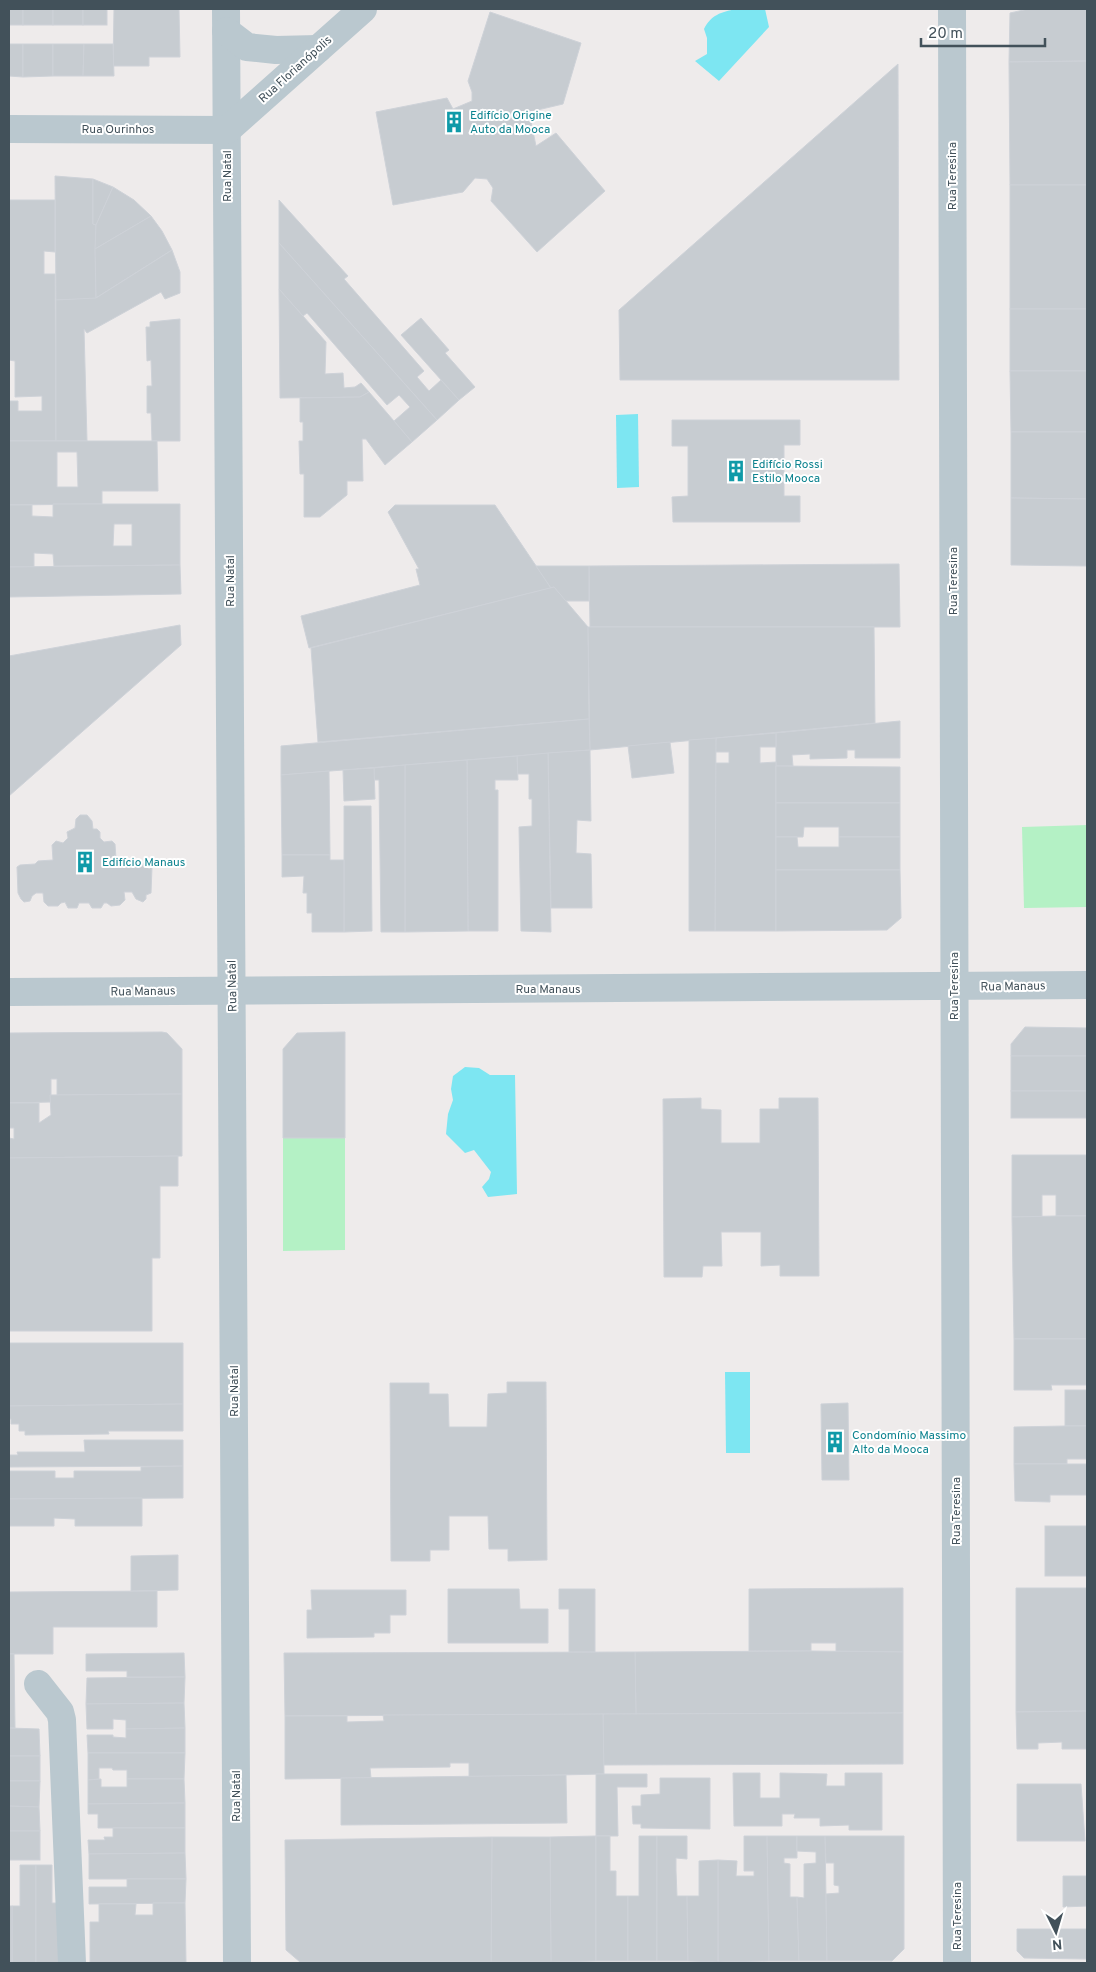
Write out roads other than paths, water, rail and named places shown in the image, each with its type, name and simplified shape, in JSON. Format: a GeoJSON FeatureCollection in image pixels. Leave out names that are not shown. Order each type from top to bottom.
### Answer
{"type":"FeatureCollection","features":[{"type":"Feature","properties":{"kind":"street","name":"Rua Florianópolis"},"geometry":{"type":"LineString","coordinates":[[227,130],[363,9]]}},
{"type":"Feature","properties":{"kind":"street","name":"Rua Teresina"},"geometry":{"type":"LineString","coordinates":[[952,9],[958,1963]]}},
{"type":"Feature","properties":{"kind":"street"},"geometry":{"type":"LineString","coordinates":[[226,20],[246,47],[276,50],[318,49]]}},
{"type":"Feature","properties":{"kind":"street","name":"Rua Natal"},"geometry":{"type":"LineString","coordinates":[[226,20],[237,1963]]}},
{"type":"Feature","properties":{"kind":"street","name":"Rua Ourinhos"},"geometry":{"type":"LineString","coordinates":[[9,129],[227,130]]}},
{"type":"Feature","properties":{"kind":"street","name":"Rua Manaus"},"geometry":{"type":"LineString","coordinates":[[9,992],[1087,985]]}},
{"type":"Feature","properties":{"kind":"street"},"geometry":{"type":"LineString","coordinates":[[38,1684],[60,1712],[62,1720],[72,1963]]}},
{"type":"Feature","properties":{"kind":"water"},"geometry":{"type":"Polygon","coordinates":[[[765,9],[769,27],[719,81],[695,61],[707,54],[707,38],[704,29],[710,20],[726,11],[765,9]]]}},
{"type":"Feature","properties":{"kind":"water"},"geometry":{"type":"Polygon","coordinates":[[[638,414],[639,487],[617,488],[616,415],[638,414]]]}},
{"type":"Feature","properties":{"kind":"water"},"geometry":{"type":"Polygon","coordinates":[[[465,1067],[479,1068],[490,1075],[515,1075],[517,1194],[488,1197],[482,1187],[489,1179],[491,1172],[474,1150],[465,1153],[446,1134],[448,1114],[453,1100],[451,1089],[453,1076],[465,1067]]]}},
{"type":"Feature","properties":{"kind":"water"},"geometry":{"type":"Polygon","coordinates":[[[725,1372],[750,1372],[750,1453],[726,1453],[725,1372]]]}},
{"type":"Feature","properties":{"kind":"place","name":"Edifício Origine Auto da Mooca"},"geometry":{"type":"Point","coordinates":[454,122]}},
{"type":"Feature","properties":{"kind":"place","name":"Edifício Rossi Estilo Mooca"},"geometry":{"type":"Point","coordinates":[736,471]}},
{"type":"Feature","properties":{"kind":"place","name":"Edifício Manaus"},"geometry":{"type":"Point","coordinates":[85,862]}},
{"type":"Feature","properties":{"kind":"place","name":"Condomínio Massimo Alto da Mooca"},"geometry":{"type":"Point","coordinates":[835,1442]}}]}
